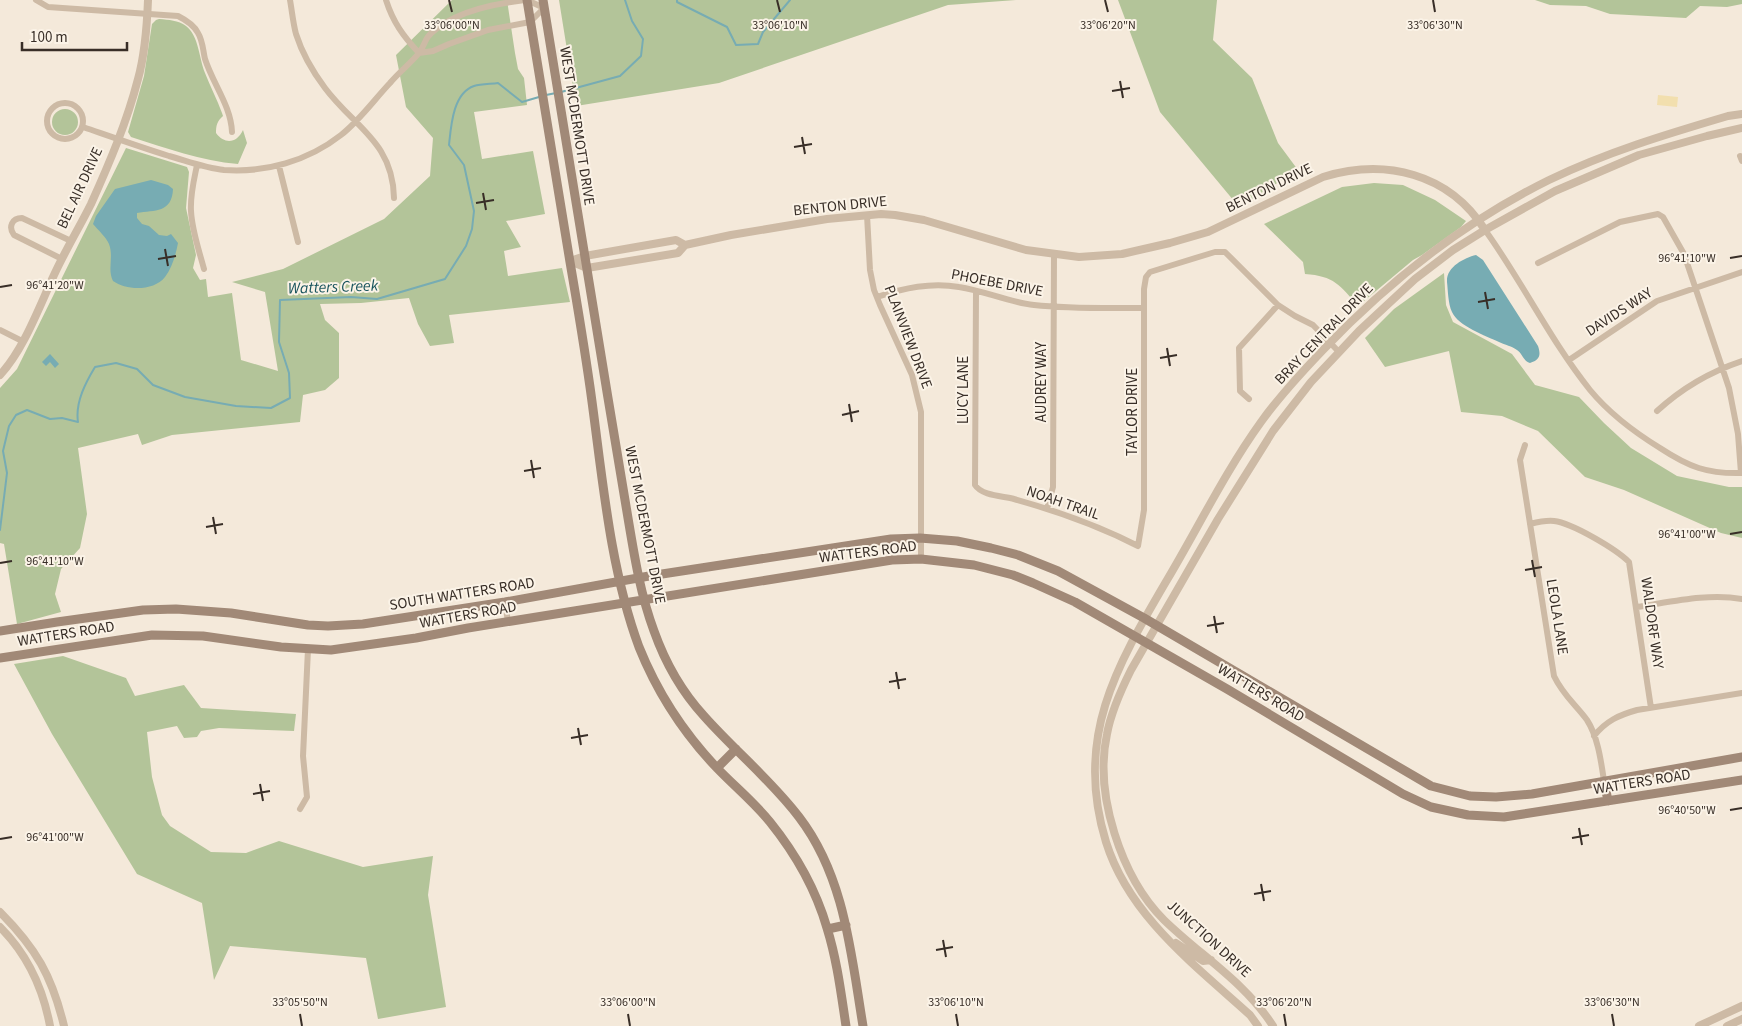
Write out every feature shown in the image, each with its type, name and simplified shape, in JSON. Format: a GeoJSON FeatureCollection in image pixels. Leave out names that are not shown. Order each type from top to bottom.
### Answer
{"type":"FeatureCollection","features":[{"type":"Feature","properties":{"kind":"main road","name":"WEST MCDERMOTT DRIVE"},"geometry":{"type":"LineString","coordinates":[[526,0],[590,386],[596,439],[625,604],[640,649],[673,714],[692,741],[771,822],[798,861],[828,929],[846,1026]]}},
{"type":"Feature","properties":{"kind":"main road","name":"WEST MCDERMOTT DRIVE"},"geometry":{"type":"LineString","coordinates":[[543,4],[614,436],[644,600],[660,647],[677,679],[704,716],[780,794],[800,818],[821,853],[832,877],[846,925],[863,1026]]}},
{"type":"Feature","properties":{"kind":"main road"},"geometry":{"type":"LineString","coordinates":[[596,439],[614,436]]}},
{"type":"Feature","properties":{"kind":"main road","name":"WATTERS ROAD"},"geometry":{"type":"LineString","coordinates":[[620,582],[891,539],[920,538],[957,541],[1026,558],[1058,571],[1144,618],[1431,786],[1470,796],[1496,797],[1532,794],[1742,757]]}},
{"type":"Feature","properties":{"kind":"main road","name":"WATTERS ROAD"},"geometry":{"type":"LineString","coordinates":[[0,658],[125,638],[174,634],[230,638],[281,647],[331,650],[892,560],[921,559],[974,565],[1013,575],[1075,602],[1227,688],[1403,794],[1431,808],[1468,815],[1504,817],[1742,780]]}},
{"type":"Feature","properties":{"kind":"main road","name":"SOUTH WATTERS ROAD"},"geometry":{"type":"LineString","coordinates":[[0,632],[138,611],[176,609],[231,614],[308,625],[363,624],[620,582]]}},
{"type":"Feature","properties":{"kind":"main road"},"geometry":{"type":"LineString","coordinates":[[717,768],[736,749]]}},
{"type":"Feature","properties":{"kind":"main road"},"geometry":{"type":"LineString","coordinates":[[1604,781],[1608,801]]}},
{"type":"Feature","properties":{"kind":"main road"},"geometry":{"type":"LineString","coordinates":[[828,929],[846,925]]}},
{"type":"Feature","properties":{"kind":"street"},"geometry":{"type":"LineString","coordinates":[[36,0],[48,7],[178,16],[192,24],[198,33],[213,79],[231,119],[232,132]]}},
{"type":"Feature","properties":{"kind":"street","name":"BEL AIR DRIVE"},"geometry":{"type":"LineString","coordinates":[[0,375],[22,341],[90,204],[118,139],[139,78],[148,0]]}},
{"type":"Feature","properties":{"kind":"street"},"geometry":{"type":"LineString","coordinates":[[290,0],[296,34],[307,58],[326,90],[374,141],[382,153],[394,181],[394,198]]}},
{"type":"Feature","properties":{"kind":"street"},"geometry":{"type":"LineString","coordinates":[[386,0],[392,18],[400,32],[419,52]]}},
{"type":"Feature","properties":{"kind":"street"},"geometry":{"type":"LineString","coordinates":[[83,127],[197,165],[222,170],[260,170],[279,166],[313,152],[341,136],[419,52],[426,38],[438,27],[467,13],[492,5],[526,0],[543,4],[530,22],[488,30],[433,51],[419,52]]}},
{"type":"Feature","properties":{"kind":"street"},"geometry":{"type":"LineString","coordinates":[[64,103],[70,104],[80,110],[83,115],[83,127],[76,137],[64,140],[53,135],[49,130],[47,118],[53,108],[64,103]]}},
{"type":"Feature","properties":{"kind":"street","name":"BRAY CENTRAL DRIVE"},"geometry":{"type":"LineString","coordinates":[[1134,636],[1211,503],[1261,422],[1304,371],[1352,320],[1408,271],[1478,219],[1550,180],[1636,144],[1728,116],[1742,114]]}},
{"type":"Feature","properties":{"kind":"street","name":"BRAY CENTRAL DRIVE"},"geometry":{"type":"LineString","coordinates":[[1147,643],[1220,515],[1273,431],[1311,382],[1358,331],[1414,279],[1452,250],[1555,191],[1639,155],[1742,128]]}},
{"type":"Feature","properties":{"kind":"street"},"geometry":{"type":"LineString","coordinates":[[197,165],[192,190],[191,211],[204,269]]}},
{"type":"Feature","properties":{"kind":"street"},"geometry":{"type":"LineString","coordinates":[[279,166],[298,242]]}},
{"type":"Feature","properties":{"kind":"street","name":"BENTON DRIVE"},"geometry":{"type":"LineString","coordinates":[[570,262],[587,268],[678,253],[685,245],[736,234],[827,219],[866,215],[895,215],[924,220],[1026,250],[1080,257],[1122,254],[1187,239],[1225,224],[1323,177],[1341,171],[1386,168],[1404,172],[1435,184],[1464,203],[1478,219],[1590,390],[1632,430],[1692,467],[1710,472],[1741,474]]}},
{"type":"Feature","properties":{"kind":"street"},"geometry":{"type":"LineString","coordinates":[[1538,263],[1620,222],[1658,214],[1663,217],[1684,254],[1722,368],[1734,411],[1741,474]]}},
{"type":"Feature","properties":{"kind":"street","name":"PLAINVIEW DRIVE"},"geometry":{"type":"LineString","coordinates":[[866,215],[870,270],[877,297],[912,375],[921,412],[921,559]]}},
{"type":"Feature","properties":{"kind":"street"},"geometry":{"type":"LineString","coordinates":[[62,259],[14,235],[11,230],[12,224],[16,219],[22,218],[71,241]]}},
{"type":"Feature","properties":{"kind":"street","name":"BENTON DRIVE"},"geometry":{"type":"LineString","coordinates":[[570,262],[584,256],[676,240],[685,245]]}},
{"type":"Feature","properties":{"kind":"street","name":"TAYLOR DRIVE"},"geometry":{"type":"LineString","coordinates":[[1138,546],[1144,510],[1144,308],[1146,277],[1155,269],[1215,252],[1225,252],[1278,305]]}},
{"type":"Feature","properties":{"kind":"street","name":"AUDREY WAY"},"geometry":{"type":"LineString","coordinates":[[1047,509],[1053,487],[1054,254]]}},
{"type":"Feature","properties":{"kind":"street","name":"DAVIDS WAY"},"geometry":{"type":"LineString","coordinates":[[1569,360],[1657,300],[1742,272]]}},
{"type":"Feature","properties":{"kind":"street","name":"PHOEBE DRIVE"},"geometry":{"type":"LineString","coordinates":[[877,297],[905,289],[935,285],[959,286],[1025,303],[1085,308],[1144,308]]}},
{"type":"Feature","properties":{"kind":"street","name":"LUCY LANE"},"geometry":{"type":"LineString","coordinates":[[976,291],[974,479],[978,489]]}},
{"type":"Feature","properties":{"kind":"street"},"geometry":{"type":"LineString","coordinates":[[1249,399],[1240,390],[1239,348],[1278,305],[1313,325],[1339,352]]}},
{"type":"Feature","properties":{"kind":"street"},"geometry":{"type":"LineString","coordinates":[[0,330],[22,341]]}},
{"type":"Feature","properties":{"kind":"street"},"geometry":{"type":"LineString","coordinates":[[1657,411],[1674,395],[1709,374],[1742,361]]}},
{"type":"Feature","properties":{"kind":"street","name":"LEOLA LANE"},"geometry":{"type":"LineString","coordinates":[[1525,446],[1520,460],[1554,676],[1560,690],[1588,722],[1594,736],[1604,781]]}},
{"type":"Feature","properties":{"kind":"street","name":"NOAH TRAIL"},"geometry":{"type":"LineString","coordinates":[[978,489],[1047,509],[1092,525],[1138,546]]}},
{"type":"Feature","properties":{"kind":"street","name":"WALDORF WAY"},"geometry":{"type":"LineString","coordinates":[[1530,524],[1551,520],[1566,524],[1614,548],[1629,562],[1651,708]]}},
{"type":"Feature","properties":{"kind":"street"},"geometry":{"type":"LineString","coordinates":[[1637,607],[1697,599],[1730,597],[1742,599]]}},
{"type":"Feature","properties":{"kind":"street"},"geometry":{"type":"LineString","coordinates":[[505,602],[508,622]]}},
{"type":"Feature","properties":{"kind":"street","name":"JUNCTION DRIVE"},"geometry":{"type":"LineString","coordinates":[[1134,636],[1116,673],[1102,715],[1098,736],[1095,773],[1098,809],[1106,841],[1120,875],[1135,900],[1162,933],[1250,1015],[1258,1026]]}},
{"type":"Feature","properties":{"kind":"street","name":"JUNCTION DRIVE"},"geometry":{"type":"LineString","coordinates":[[1147,643],[1131,670],[1120,694],[1107,735],[1105,791],[1121,853],[1130,873],[1164,920],[1235,980],[1251,997],[1273,1026]]}},
{"type":"Feature","properties":{"kind":"street"},"geometry":{"type":"LineString","coordinates":[[300,809],[307,797],[303,756],[308,649]]}},
{"type":"Feature","properties":{"kind":"street"},"geometry":{"type":"LineString","coordinates":[[1594,736],[1602,726],[1612,719],[1637,710],[1742,693]]}},
{"type":"Feature","properties":{"kind":"street"},"geometry":{"type":"LineString","coordinates":[[1102,715],[1106,726],[1103,750],[1105,758]]}},
{"type":"Feature","properties":{"kind":"street"},"geometry":{"type":"LineString","coordinates":[[0,912],[21,933],[37,955],[53,988],[64,1026]]}},
{"type":"Feature","properties":{"kind":"street"},"geometry":{"type":"LineString","coordinates":[[0,927],[18,947],[34,974],[50,1026]]}},
{"type":"Feature","properties":{"kind":"street"},"geometry":{"type":"LineString","coordinates":[[1162,933],[1203,961],[1211,960]]}},
{"type":"Feature","properties":{"kind":"street"},"geometry":{"type":"LineString","coordinates":[[1699,1026],[1742,1006]]}},
{"type":"Feature","properties":{"kind":"street"},"geometry":{"type":"LineString","coordinates":[[1727,1026],[1742,1019]]}},
{"type":"Feature","properties":{"kind":"green space"},"geometry":{"type":"Polygon","coordinates":[[[452,0],[507,0],[518,69],[524,78],[527,105],[474,112],[482,159],[533,151],[545,214],[506,221],[521,247],[504,251],[508,276],[562,268],[570,302],[449,315],[454,343],[430,346],[418,324],[409,298],[361,303],[320,304],[325,320],[339,333],[339,378],[325,390],[303,395],[300,422],[172,435],[142,445],[138,434],[78,448],[87,514],[80,548],[61,569],[55,594],[61,612],[17,624],[4,544],[0,543],[0,388],[17,369],[126,148],[187,167],[189,172],[186,208],[196,255],[193,268],[200,280],[206,279],[208,297],[232,293],[241,360],[278,371],[265,292],[232,282],[283,269],[384,219],[430,176],[433,138],[406,107],[396,55],[452,0]]]}},
{"type":"Feature","properties":{"kind":"green space"},"geometry":{"type":"Polygon","coordinates":[[[559,0],[1016,0],[948,5],[719,83],[576,106],[559,0]]]}},
{"type":"Feature","properties":{"kind":"green space"},"geometry":{"type":"Polygon","coordinates":[[[1118,0],[1217,0],[1213,40],[1252,78],[1278,143],[1298,170],[1239,207],[1160,112],[1118,0]]]}},
{"type":"Feature","properties":{"kind":"green space"},"geometry":{"type":"Polygon","coordinates":[[[1535,0],[1742,0],[1742,4],[1727,7],[1700,6],[1686,18],[1610,14],[1586,6],[1550,5],[1535,0]]]}},
{"type":"Feature","properties":{"kind":"green space"},"geometry":{"type":"Polygon","coordinates":[[[159,19],[180,23],[186,26],[194,35],[205,73],[223,116],[217,124],[216,133],[219,137],[231,141],[238,138],[243,130],[247,143],[238,164],[184,154],[131,137],[128,132],[144,76],[152,24],[159,19]]]}},
{"type":"Feature","properties":{"kind":"green space"},"geometry":{"type":"Polygon","coordinates":[[[65,109],[74,113],[78,122],[74,131],[65,135],[56,131],[52,122],[56,113],[65,109]]]}},
{"type":"Feature","properties":{"kind":"green space"},"geometry":{"type":"Polygon","coordinates":[[[1374,183],[1403,185],[1435,200],[1466,221],[1461,227],[1413,260],[1358,306],[1341,287],[1330,279],[1305,274],[1303,262],[1264,224],[1342,187],[1374,183]]]}},
{"type":"Feature","properties":{"kind":"green space"},"geometry":{"type":"Polygon","coordinates":[[[1444,273],[1446,305],[1453,322],[1512,354],[1535,385],[1579,397],[1631,448],[1677,476],[1729,487],[1742,487],[1742,538],[1721,533],[1624,490],[1585,477],[1538,431],[1502,416],[1461,412],[1449,351],[1385,367],[1365,338],[1394,309],[1444,273]]]}},
{"type":"Feature","properties":{"kind":"green space"},"geometry":{"type":"Polygon","coordinates":[[[63,656],[126,678],[135,696],[184,685],[201,708],[296,714],[294,731],[219,728],[201,731],[197,737],[184,738],[177,726],[147,732],[152,777],[162,815],[170,826],[211,852],[246,853],[279,841],[363,867],[433,856],[428,895],[446,1007],[378,1019],[366,958],[230,946],[214,980],[202,903],[137,874],[52,734],[14,664],[63,656]]]}},
{"type":"Feature","properties":{"kind":"sand"},"geometry":{"type":"Polygon","coordinates":[[[1658,95],[1678,97],[1677,107],[1657,105],[1658,95]]]}},
{"type":"Feature","properties":{"kind":"water"},"geometry":{"type":"Polygon","coordinates":[[[151,180],[168,185],[173,189],[172,197],[166,206],[161,209],[137,213],[137,218],[142,224],[149,226],[159,235],[167,236],[171,234],[178,243],[176,252],[170,269],[160,282],[140,288],[125,287],[113,281],[109,244],[93,224],[96,216],[115,189],[151,180]]]}},
{"type":"Feature","properties":{"kind":"water"},"geometry":{"type":"Polygon","coordinates":[[[1476,255],[1483,260],[1538,346],[1539,357],[1533,362],[1530,363],[1524,359],[1513,347],[1480,334],[1466,326],[1452,312],[1447,282],[1449,272],[1461,261],[1476,255]]]}},
{"type":"Feature","properties":{"kind":"water"},"geometry":{"type":"Polygon","coordinates":[[[50,354],[59,364],[55,368],[50,362],[46,366],[42,362],[50,354]]]}},
{"type":"Feature","properties":{"kind":"waterway","name":"Watters Creek"},"geometry":{"type":"LineString","coordinates":[[561,92],[620,76],[641,56],[643,39],[632,21],[625,0]]}},
{"type":"Feature","properties":{"kind":"waterway","name":"Watters Creek"},"geometry":{"type":"LineString","coordinates":[[677,0],[677,2],[727,27],[736,45],[758,44],[763,32],[790,0]]}},
{"type":"Feature","properties":{"kind":"waterway","name":"Watters Creek"},"geometry":{"type":"LineString","coordinates":[[0,530],[7,473],[3,451],[9,426],[16,415],[27,410],[50,419],[62,418],[78,422],[80,400],[95,367],[116,363],[137,369],[153,385],[185,397],[236,406],[271,408],[290,398],[289,373],[279,342],[280,300],[351,297],[377,299],[445,279],[466,246],[472,229],[474,211],[464,165],[449,145],[452,120],[457,103],[467,90],[483,84],[498,83],[522,102],[539,97]]}},
{"type":"Feature","properties":{"kind":"waterway","name":"Watters Creek"},"geometry":{"type":"LineString","coordinates":[[546,95],[556,93]]}}]}
